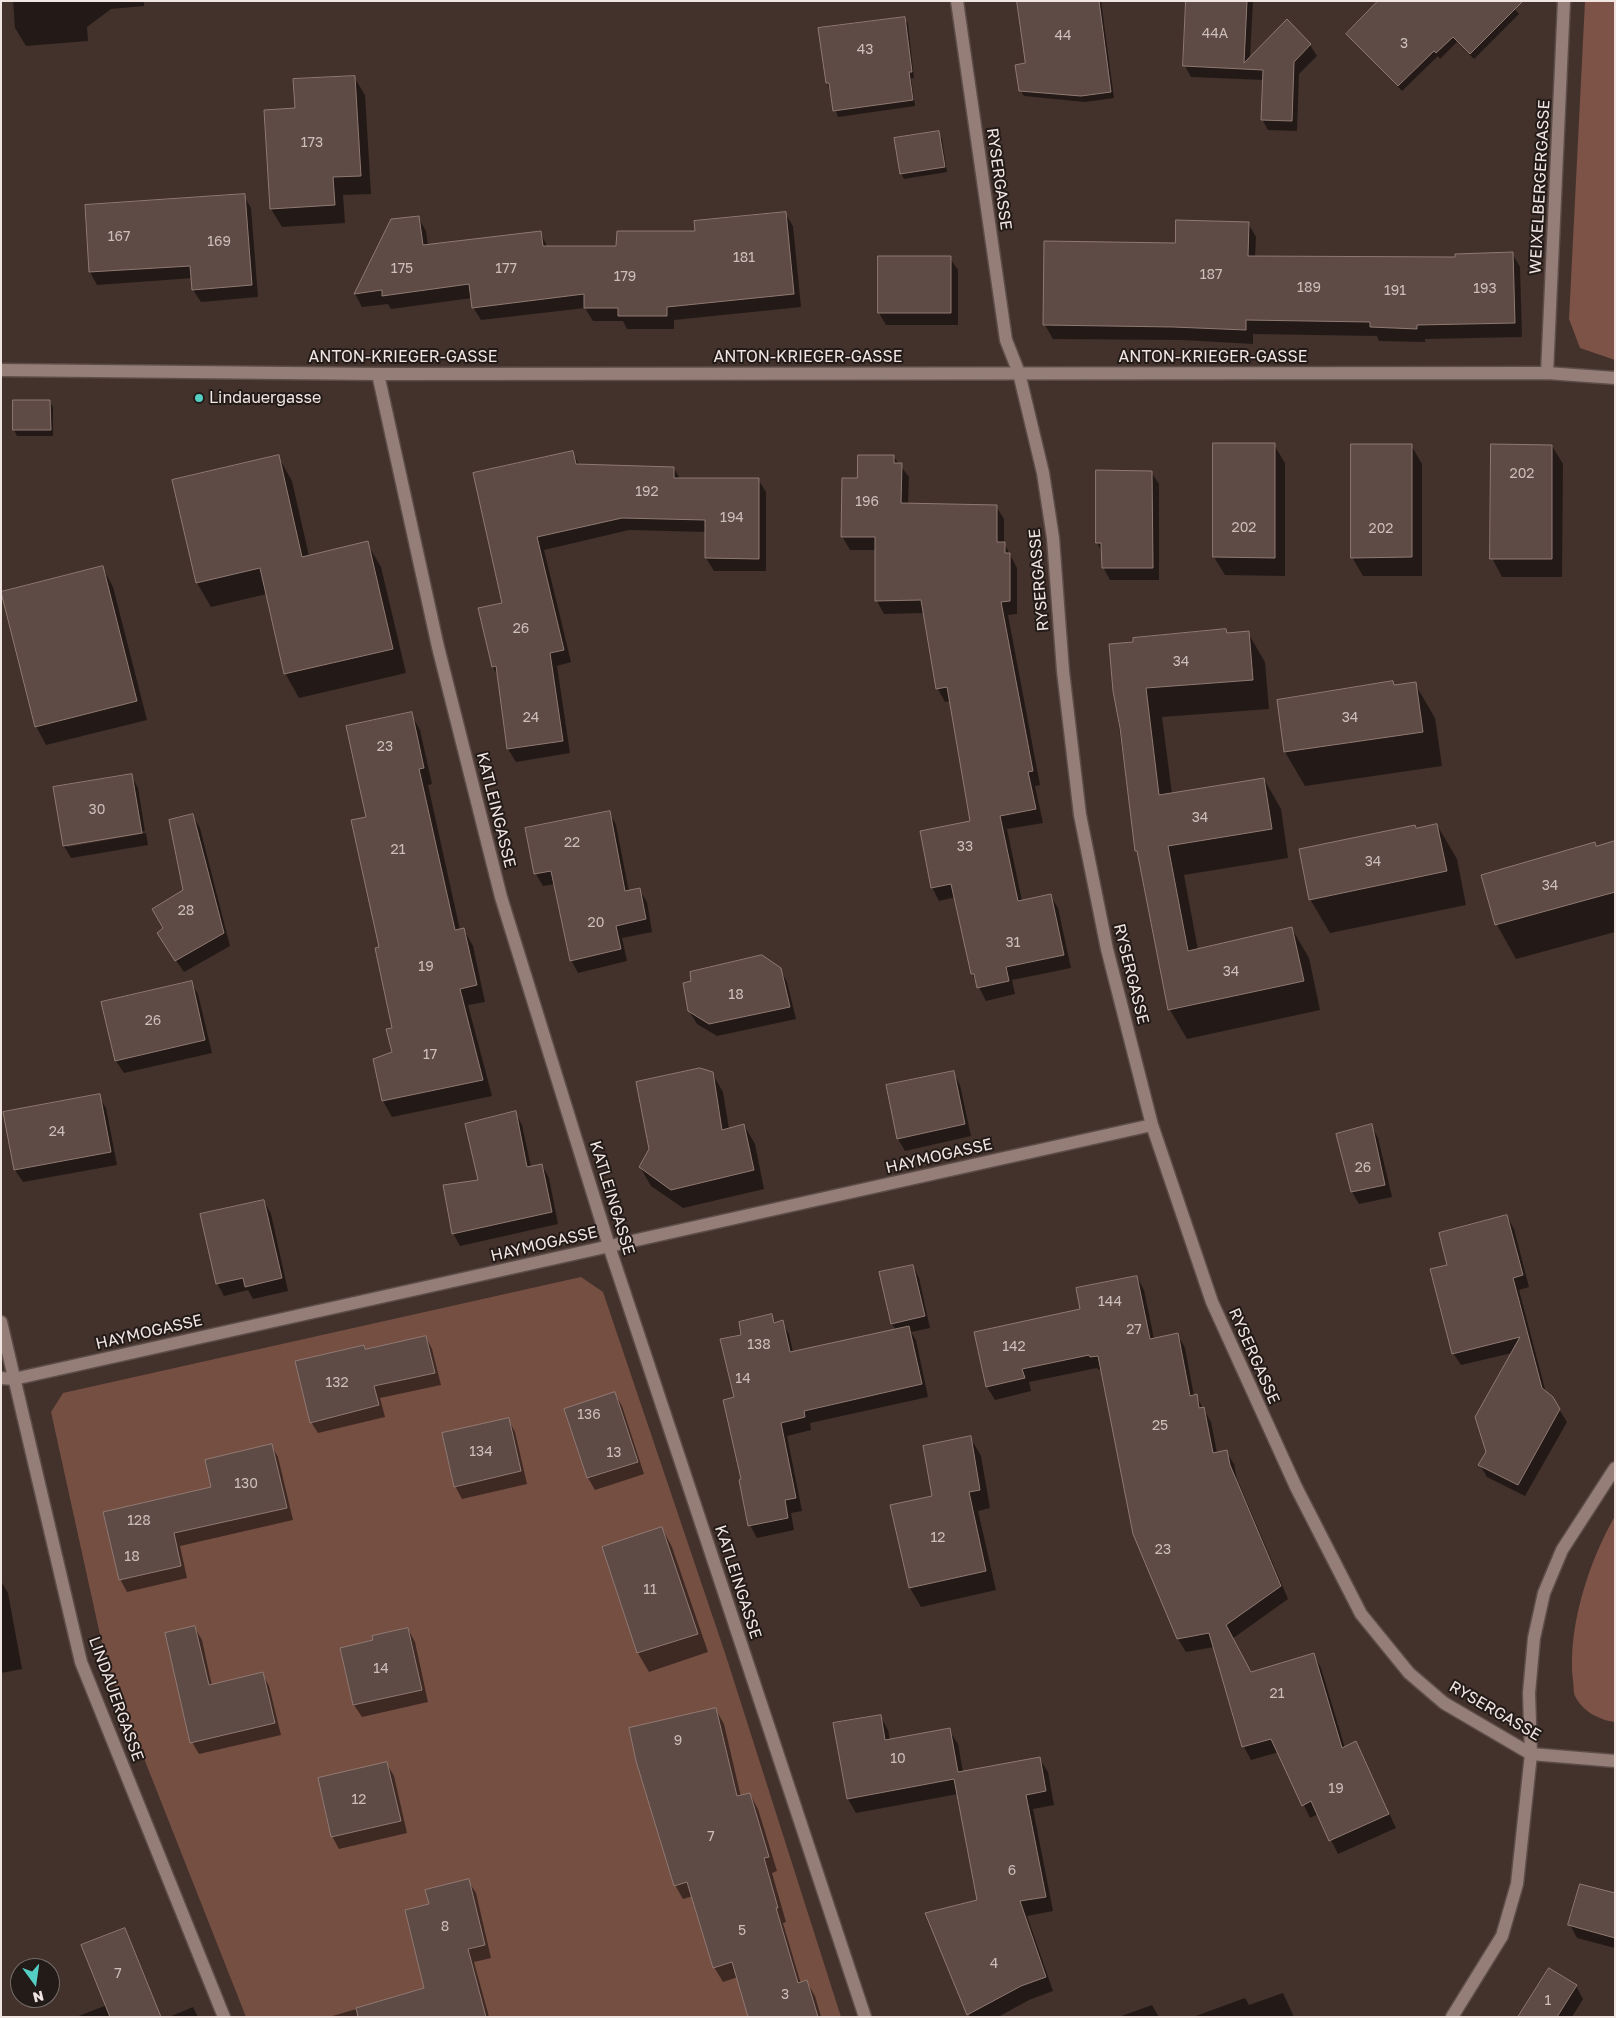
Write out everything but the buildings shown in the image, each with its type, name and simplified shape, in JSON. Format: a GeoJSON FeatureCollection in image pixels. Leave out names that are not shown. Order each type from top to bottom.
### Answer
{"type":"FeatureCollection","features":[{"type":"Feature","properties":{"kind":"street","name":"RYSERGASSE"},"geometry":{"type":"LineString","coordinates":[[956,1],[1006,340],[1018,373],[1043,474],[1053,538],[1063,671],[1080,815],[1107,949],[1152,1125],[1212,1302],[1296,1487],[1361,1614],[1409,1673],[1444,1703],[1531,1754],[1615,1761]]}},
{"type":"Feature","properties":{"kind":"street","name":"WEIXELBERGERGASSE"},"geometry":{"type":"LineString","coordinates":[[1547,373],[1564,1]]}},
{"type":"Feature","properties":{"kind":"street","name":"ANTON-KRIEGER-GASSE"},"geometry":{"type":"LineString","coordinates":[[1,370],[378,374],[1547,373],[1615,378]]}},
{"type":"Feature","properties":{"kind":"street","name":"KATLEINGASSE"},"geometry":{"type":"LineString","coordinates":[[378,374],[438,647],[501,897],[610,1246],[865,2017]]}},
{"type":"Feature","properties":{"kind":"street","name":"HAYMOGASSE"},"geometry":{"type":"LineString","coordinates":[[8,1378],[1152,1125]]}},
{"type":"Feature","properties":{"kind":"street","name":"LINDAUERGASSE"},"geometry":{"type":"LineString","coordinates":[[1,1322],[8,1378],[81,1662],[224,2017]]}},
{"type":"Feature","properties":{"kind":"street"},"geometry":{"type":"LineString","coordinates":[[1452,2017],[1502,1936],[1517,1884],[1531,1754],[1529,1694],[1534,1638],[1544,1592],[1562,1550],[1615,1468]]}},
{"type":"Feature","properties":{"kind":"shaded area"},"geometry":{"type":"Polygon","coordinates":[[[1585,1],[1615,1],[1615,360],[1580,348],[1569,319],[1585,1]]]}},
{"type":"Feature","properties":{"kind":"shaded area"},"geometry":{"type":"Polygon","coordinates":[[[581,1277],[603,1292],[726,1656],[841,2017],[246,2017],[106,1662],[51,1412],[63,1393],[581,1277]]]}},
{"type":"Feature","properties":{"kind":"shaded area"},"geometry":{"type":"Polygon","coordinates":[[[1615,1516],[1615,1722],[1592,1714],[1578,1701],[1574,1693],[1572,1661],[1573,1639],[1582,1595],[1597,1553],[1615,1516]]]}},
{"type":"Feature","properties":{"kind":"place","name":"Lindauergasse"},"geometry":{"type":"Point","coordinates":[199,398]}}]}
